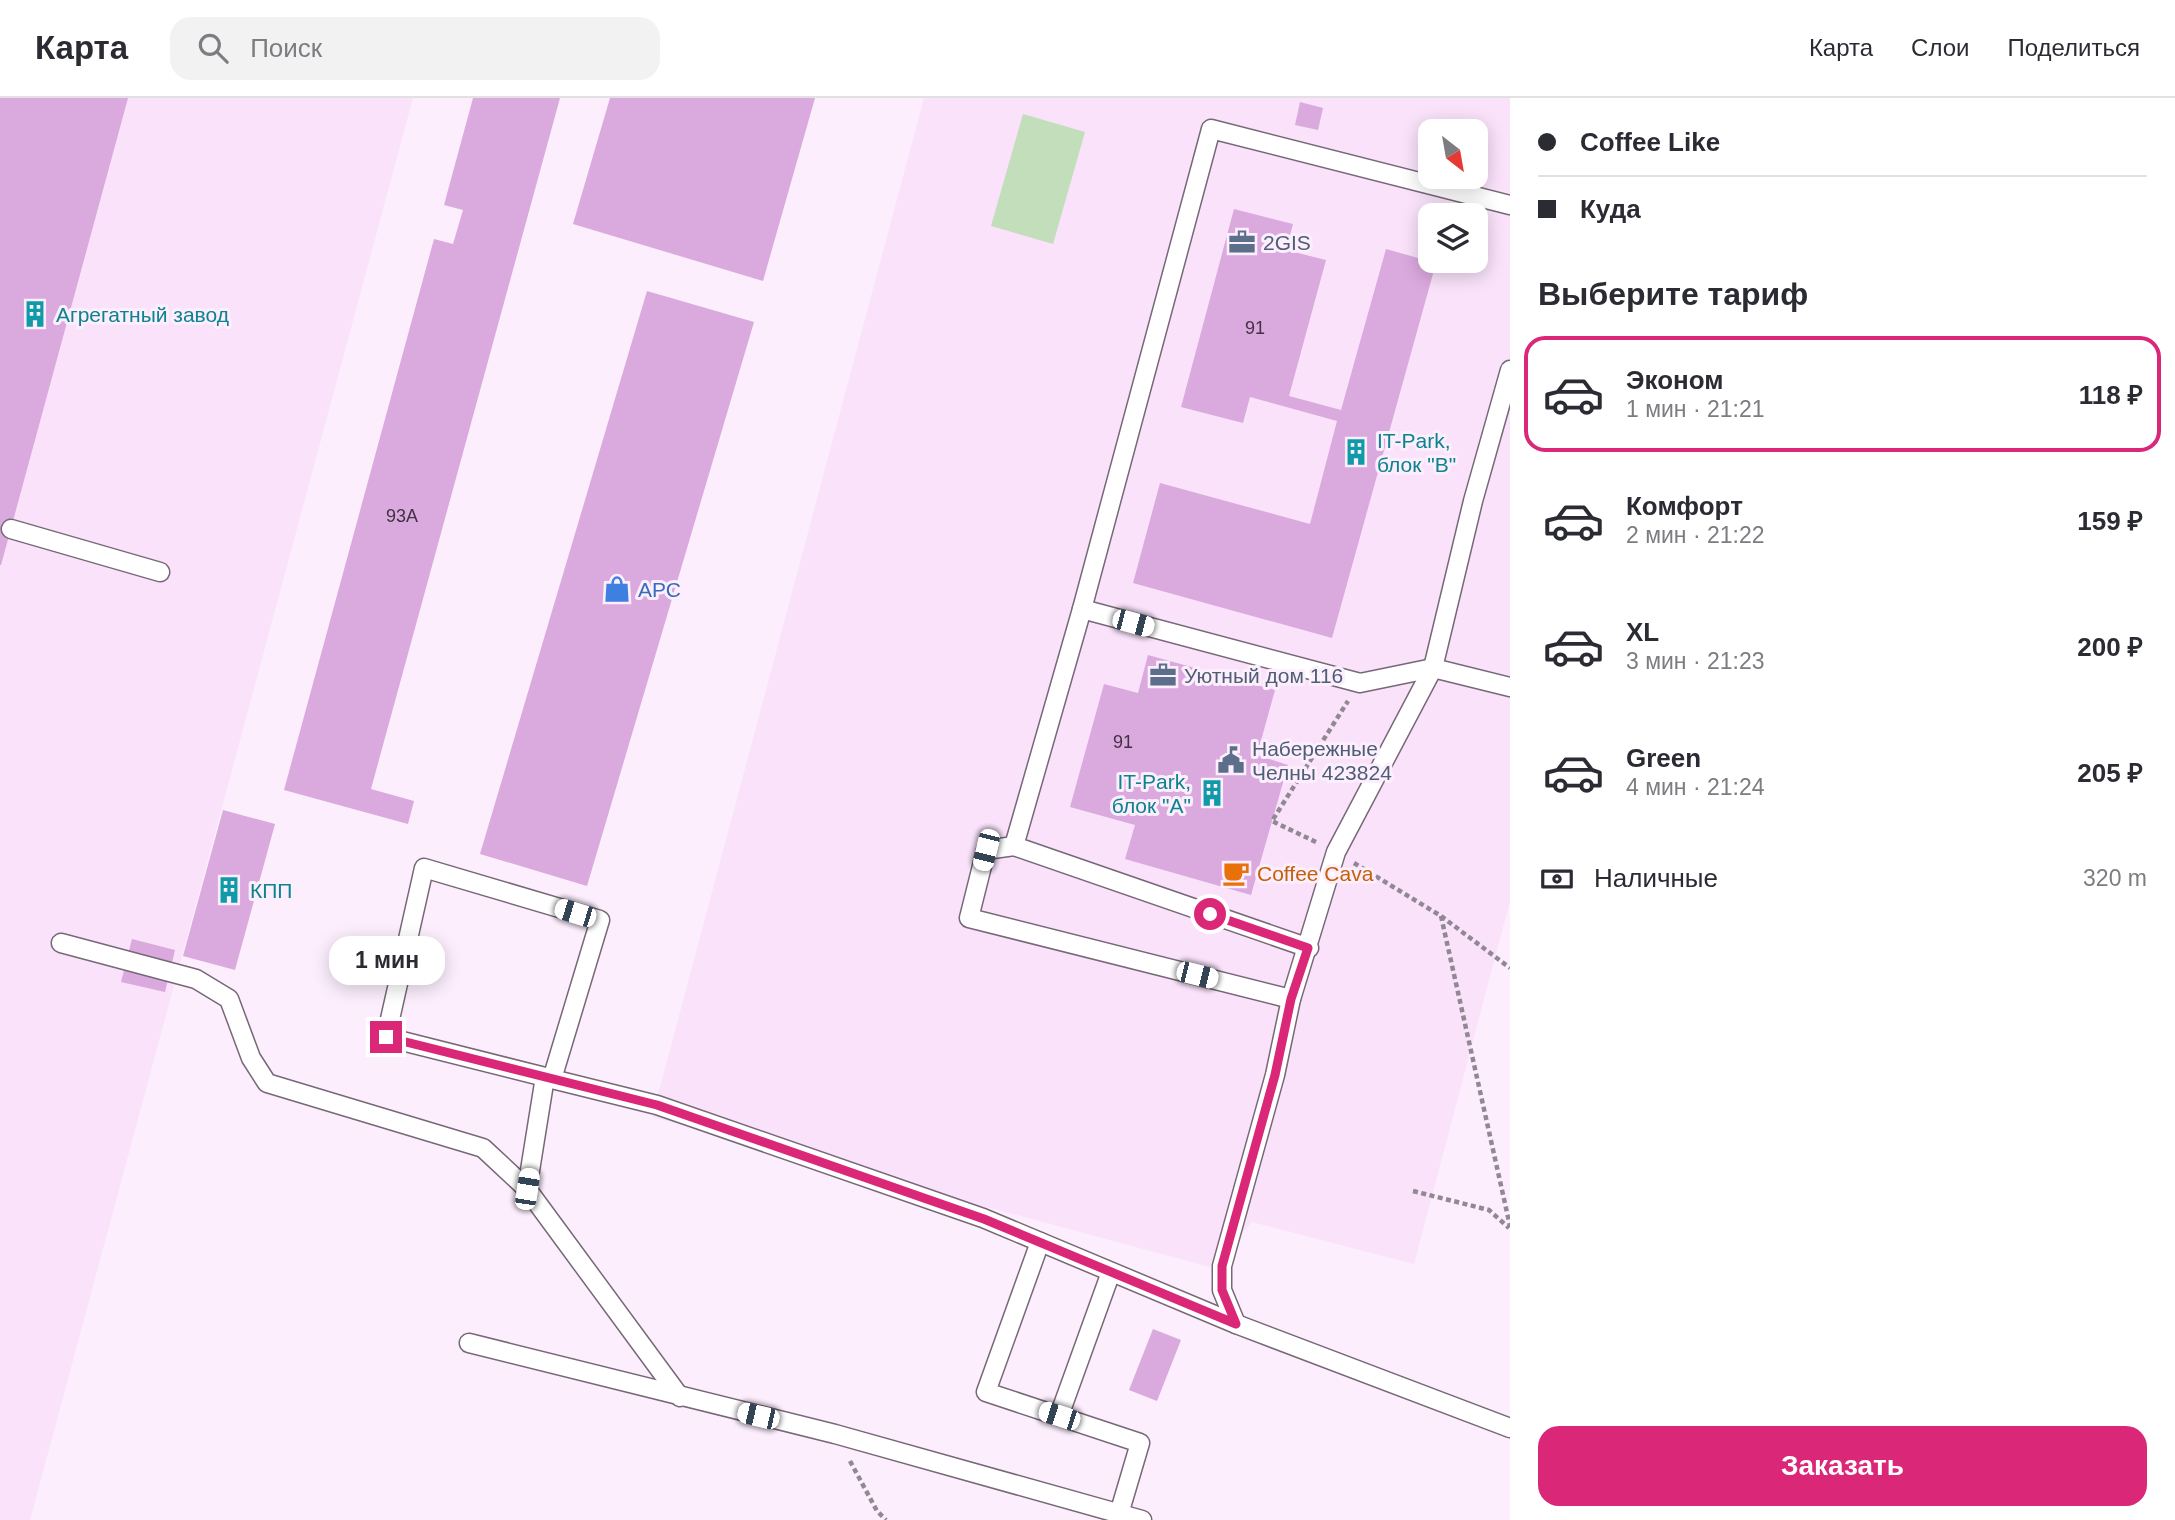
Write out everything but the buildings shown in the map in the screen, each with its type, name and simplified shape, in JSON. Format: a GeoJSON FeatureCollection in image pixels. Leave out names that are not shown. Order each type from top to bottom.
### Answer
{"type":"FeatureCollection","features":[{"type":"Feature","properties":{"kind":"lane"},"geometry":{"type":"LineString","coordinates":[[1014,846],[1082,609],[1211,129],[1510,205]]}},
{"type":"Feature","properties":{"kind":"lane"},"geometry":{"type":"LineString","coordinates":[[1236,1324],[1222,1290],[1222,1266],[1275,1075],[1291,999],[1336,852],[1433,668],[1473,502],[1510,370]]}},
{"type":"Feature","properties":{"kind":"lane"},"geometry":{"type":"LineString","coordinates":[[11,529],[160,572]]}},
{"type":"Feature","properties":{"kind":"lane"},"geometry":{"type":"LineString","coordinates":[[1082,609],[1360,683],[1433,668],[1510,687]]}},
{"type":"Feature","properties":{"kind":"lane"},"geometry":{"type":"LineString","coordinates":[[1291,999],[969,918],[986,850],[1014,846],[1308,948]]}},
{"type":"Feature","properties":{"kind":"lane"},"geometry":{"type":"LineString","coordinates":[[527,1189],[548,1078],[600,920],[424,867],[386,1037],[548,1078],[657,1105],[984,1219],[1236,1324],[1510,1428]]}},
{"type":"Feature","properties":{"kind":"lane"},"geometry":{"type":"LineString","coordinates":[[61,943],[197,979],[229,999],[251,1058],[267,1083],[484,1148],[527,1189],[680,1397]]}},
{"type":"Feature","properties":{"kind":"lane"},"geometry":{"type":"LineString","coordinates":[[1040,1242],[986,1392],[1140,1443],[1119,1514]]}},
{"type":"Feature","properties":{"kind":"lane"},"geometry":{"type":"LineString","coordinates":[[1059,1416],[1111,1272]]}},
{"type":"Feature","properties":{"kind":"lane"},"geometry":{"type":"LineString","coordinates":[[469,1343],[835,1434],[1142,1520]]}},
{"type":"Feature","properties":{"kind":"path"},"geometry":{"type":"LineString","coordinates":[[1360,683],[1272,821],[1336,852],[1441,916],[1510,968]]}},
{"type":"Feature","properties":{"kind":"path"},"geometry":{"type":"LineString","coordinates":[[1441,916],[1510,1227]]}},
{"type":"Feature","properties":{"kind":"path"},"geometry":{"type":"LineString","coordinates":[[1413,1191],[1489,1210],[1510,1227]]}},
{"type":"Feature","properties":{"kind":"path"},"geometry":{"type":"LineString","coordinates":[[835,1434],[877,1511],[886,1520]]}},
{"type":"Feature","properties":{"kind":"shaded area"},"geometry":{"type":"Polygon","coordinates":[[[0,98],[413,98],[30,1520],[0,1520],[0,98]]]}},
{"type":"Feature","properties":{"kind":"shaded area"},"geometry":{"type":"Polygon","coordinates":[[[924,98],[1510,98],[1510,901],[1414,1264],[1252,1222],[1210,1267],[652,1117],[924,98]]]}},
{"type":"Feature","properties":{"kind":"green space"},"geometry":{"type":"Polygon","coordinates":[[[1023,114],[1085,132],[1053,244],[991,226],[1023,114]]]}},
{"type":"Feature","properties":{"kind":"place","name":"2GIS"},"geometry":{"type":"Point","coordinates":[1242,242]}},
{"type":"Feature","properties":{"kind":"place","name":"Агрегатный завод"},"geometry":{"type":"Point","coordinates":[35,314]}},
{"type":"Feature","properties":{"kind":"place","name":"IT-Park, блок \"В\""},"geometry":{"type":"Point","coordinates":[1356,452]}},
{"type":"Feature","properties":{"kind":"place","name":"АРС"},"geometry":{"type":"Point","coordinates":[617,589]}},
{"type":"Feature","properties":{"kind":"place","name":"Уютный дом 116"},"geometry":{"type":"Point","coordinates":[1163,675]}},
{"type":"Feature","properties":{"kind":"place","name":"Набережные Челны 423824"},"geometry":{"type":"Point","coordinates":[1231,760]}},
{"type":"Feature","properties":{"kind":"place","name":"IT-Park, блок \"А\""},"geometry":{"type":"Point","coordinates":[1212,793]}},
{"type":"Feature","properties":{"kind":"place","name":"Coffee Cava"},"geometry":{"type":"Point","coordinates":[1236,873]}},
{"type":"Feature","properties":{"kind":"place","name":"КПП"},"geometry":{"type":"Point","coordinates":[229,890]}},
{"type":"Feature","properties":{"kind":"route"},"geometry":{"type":"LineString","coordinates":[[386,1037],[657,1105],[984,1219],[1236,1324],[1222,1290],[1222,1266],[1275,1075],[1291,999],[1308,948],[1210,914]]}}]}
